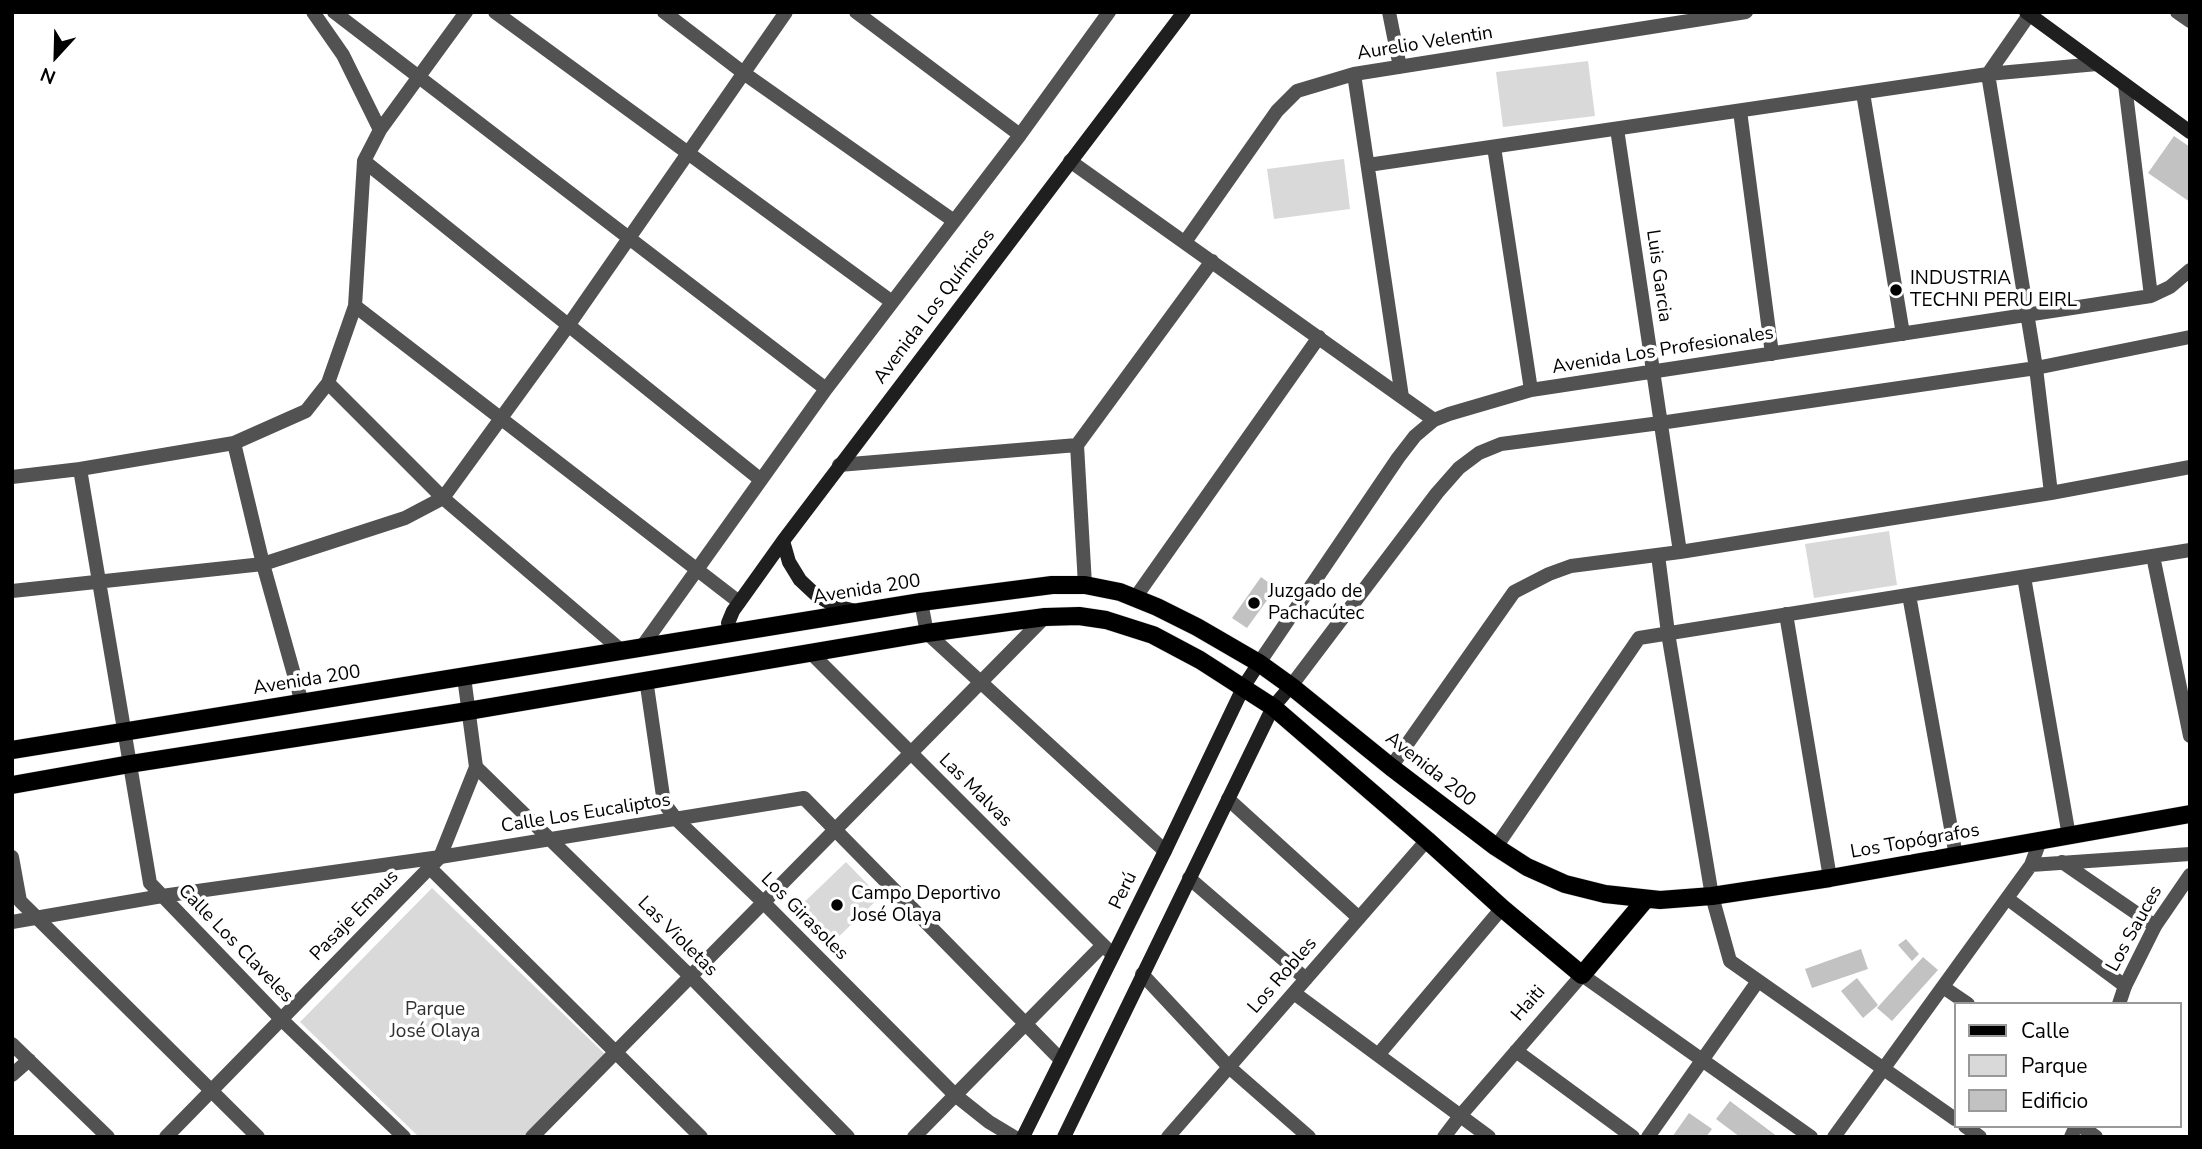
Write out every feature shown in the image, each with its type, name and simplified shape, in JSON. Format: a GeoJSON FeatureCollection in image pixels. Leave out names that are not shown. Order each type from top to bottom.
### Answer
{"type":"FeatureCollection","features":[{"type":"Feature","properties":{"kind":"main road","name":"Avenida Los Químicos"},"geometry":{"type":"LineString","coordinates":[[731,632],[728,623],[733,611],[783,541],[1184,12]]}},
{"type":"Feature","properties":{"kind":"main road"},"geometry":{"type":"LineString","coordinates":[[2029,13],[2190,132]]}},
{"type":"Feature","properties":{"kind":"main road"},"geometry":{"type":"LineString","coordinates":[[783,541],[789,562],[800,580],[816,595],[835,606],[861,612]]}},
{"type":"Feature","properties":{"kind":"main road","name":"Avenida 200"},"geometry":{"type":"LineString","coordinates":[[12,750],[921,602],[1052,585],[1086,585],[1120,592],[1157,607],[1259,663],[1496,847],[1527,867],[1565,884],[1605,894],[1646,899]]}},
{"type":"Feature","properties":{"kind":"main road"},"geometry":{"type":"LineString","coordinates":[[12,785],[927,633],[1045,617],[1079,616],[1125,624],[1164,640],[1273,707],[1582,975]]}},
{"type":"Feature","properties":{"kind":"main road","name":"Perú"},"geometry":{"type":"LineString","coordinates":[[1023,1137],[1061,1059],[1108,950],[1165,851],[1244,687],[1259,663]]}},
{"type":"Feature","properties":{"kind":"main road"},"geometry":{"type":"LineString","coordinates":[[1064,1137],[1273,707],[1291,686]]}},
{"type":"Feature","properties":{"kind":"main road","name":"Los Topógrafos"},"geometry":{"type":"LineString","coordinates":[[1646,899],[1712,896],[1830,878],[2190,814]]}},
{"type":"Feature","properties":{"kind":"main road","name":"Haiti"},"geometry":{"type":"LineString","coordinates":[[1582,975],[1646,899]]}},
{"type":"Feature","properties":{"kind":"street"},"geometry":{"type":"LineString","coordinates":[[313,12],[343,55],[380,130]]}},
{"type":"Feature","properties":{"kind":"street"},"geometry":{"type":"LineString","coordinates":[[334,12],[826,389]]}},
{"type":"Feature","properties":{"kind":"street"},"geometry":{"type":"LineString","coordinates":[[12,477],[80,469],[234,443],[306,411],[328,383],[355,306],[363,161],[380,130],[466,12]]}},
{"type":"Feature","properties":{"kind":"street"},"geometry":{"type":"LineString","coordinates":[[495,12],[892,302]]}},
{"type":"Feature","properties":{"kind":"street"},"geometry":{"type":"LineString","coordinates":[[664,12],[745,74],[954,221]]}},
{"type":"Feature","properties":{"kind":"street"},"geometry":{"type":"LineString","coordinates":[[12,591],[263,564],[405,518],[443,498],[568,326],[786,12]]}},
{"type":"Feature","properties":{"kind":"street"},"geometry":{"type":"LineString","coordinates":[[856,12],[1020,135]]}},
{"type":"Feature","properties":{"kind":"street"},"geometry":{"type":"LineString","coordinates":[[641,648],[826,389],[1020,135],[1109,12]]}},
{"type":"Feature","properties":{"kind":"street"},"geometry":{"type":"LineString","coordinates":[[1389,12],[1401,67]]}},
{"type":"Feature","properties":{"kind":"street","name":"Aurelio Velentin"},"geometry":{"type":"LineString","coordinates":[[1185,242],[1277,111],[1297,91],[1354,74],[1746,12]]}},
{"type":"Feature","properties":{"kind":"street"},"geometry":{"type":"LineString","coordinates":[[2177,12],[2190,22]]}},
{"type":"Feature","properties":{"kind":"street"},"geometry":{"type":"LineString","coordinates":[[2029,13],[1989,74],[2036,368],[2051,493]]}},
{"type":"Feature","properties":{"kind":"street"},"geometry":{"type":"LineString","coordinates":[[1368,165],[1989,74],[2097,64]]}},
{"type":"Feature","properties":{"kind":"street"},"geometry":{"type":"LineString","coordinates":[[1354,74],[1402,397]]}},
{"type":"Feature","properties":{"kind":"street"},"geometry":{"type":"LineString","coordinates":[[2125,85],[2151,296]]}},
{"type":"Feature","properties":{"kind":"street"},"geometry":{"type":"LineString","coordinates":[[1863,93],[1903,334]]}},
{"type":"Feature","properties":{"kind":"street"},"geometry":{"type":"LineString","coordinates":[[1740,111],[1772,354]]}},
{"type":"Feature","properties":{"kind":"street","name":"Luis Garcia"},"geometry":{"type":"LineString","coordinates":[[1617,129],[1680,552]]}},
{"type":"Feature","properties":{"kind":"street"},"geometry":{"type":"LineString","coordinates":[[1494,147],[1531,390]]}},
{"type":"Feature","properties":{"kind":"street"},"geometry":{"type":"LineString","coordinates":[[363,161],[761,480]]}},
{"type":"Feature","properties":{"kind":"street"},"geometry":{"type":"LineString","coordinates":[[1070,161],[1434,420]]}},
{"type":"Feature","properties":{"kind":"street"},"geometry":{"type":"LineString","coordinates":[[1086,585],[1077,445],[1212,261]]}},
{"type":"Feature","properties":{"kind":"street","name":"Avenida Los Profesionales"},"geometry":{"type":"LineString","coordinates":[[1259,663],[1398,458],[1415,436],[1434,420],[1531,390],[2151,296],[2170,288],[2190,270]]}},
{"type":"Feature","properties":{"kind":"street"},"geometry":{"type":"LineString","coordinates":[[355,306],[739,602]]}},
{"type":"Feature","properties":{"kind":"street"},"geometry":{"type":"LineString","coordinates":[[1135,598],[1319,337]]}},
{"type":"Feature","properties":{"kind":"street"},"geometry":{"type":"LineString","coordinates":[[1291,686],[1437,493],[1459,468],[1479,453],[1501,444],[2036,368],[2190,337]]}},
{"type":"Feature","properties":{"kind":"street"},"geometry":{"type":"LineString","coordinates":[[328,383],[443,498],[622,651]]}},
{"type":"Feature","properties":{"kind":"street"},"geometry":{"type":"LineString","coordinates":[[234,443],[263,564],[302,703]]}},
{"type":"Feature","properties":{"kind":"street"},"geometry":{"type":"LineString","coordinates":[[839,465],[1077,445]]}},
{"type":"Feature","properties":{"kind":"street"},"geometry":{"type":"LineString","coordinates":[[1391,767],[1514,592],[1532,581],[1571,566],[1680,552],[2051,493],[2190,467]]}},
{"type":"Feature","properties":{"kind":"street","name":"Calle Los Claveles"},"geometry":{"type":"LineString","coordinates":[[80,469],[150,883],[281,1019],[404,1137]]}},
{"type":"Feature","properties":{"kind":"street"},"geometry":{"type":"LineString","coordinates":[[1496,847],[1639,638],[2190,550]]}},
{"type":"Feature","properties":{"kind":"street"},"geometry":{"type":"LineString","coordinates":[[1658,555],[1668,633],[1712,896],[1730,961],[1954,1118]]}},
{"type":"Feature","properties":{"kind":"street"},"geometry":{"type":"LineString","coordinates":[[2153,556],[2190,736]]}},
{"type":"Feature","properties":{"kind":"street"},"geometry":{"type":"LineString","coordinates":[[2024,577],[2069,836]]}},
{"type":"Feature","properties":{"kind":"street"},"geometry":{"type":"LineString","coordinates":[[1909,595],[1956,856]]}},
{"type":"Feature","properties":{"kind":"street"},"geometry":{"type":"LineString","coordinates":[[921,602],[927,633],[1165,851]]}},
{"type":"Feature","properties":{"kind":"street"},"geometry":{"type":"LineString","coordinates":[[1786,614],[1830,878]]}},
{"type":"Feature","properties":{"kind":"street"},"geometry":{"type":"LineString","coordinates":[[532,1137],[1045,617]]}},
{"type":"Feature","properties":{"kind":"street","name":"Las Malvas"},"geometry":{"type":"LineString","coordinates":[[811,653],[910,755],[1108,950]]}},
{"type":"Feature","properties":{"kind":"street"},"geometry":{"type":"LineString","coordinates":[[464,677],[476,768]]}},
{"type":"Feature","properties":{"kind":"street","name":"Los Girasoles"},"geometry":{"type":"LineString","coordinates":[[646,679],[664,803],[676,819],[764,903],[955,1095],[989,1122],[1014,1137]]}},
{"type":"Feature","properties":{"kind":"street","name":"Las Violetas"},"geometry":{"type":"LineString","coordinates":[[476,768],[691,977],[848,1137]]}},
{"type":"Feature","properties":{"kind":"street","name":"Pasaje Emaus"},"geometry":{"type":"LineString","coordinates":[[166,1137],[435,862],[476,768]]}},
{"type":"Feature","properties":{"kind":"street","name":"Calle Los Eucaliptos"},"geometry":{"type":"LineString","coordinates":[[12,922],[162,896],[435,862],[550,839],[804,798],[1061,1059]]}},
{"type":"Feature","properties":{"kind":"street"},"geometry":{"type":"LineString","coordinates":[[1228,799],[1359,918]]}},
{"type":"Feature","properties":{"kind":"street","name":"Los Robles"},"geometry":{"type":"LineString","coordinates":[[1168,1137],[1427,840]]}},
{"type":"Feature","properties":{"kind":"street"},"geometry":{"type":"LineString","coordinates":[[1834,1137],[2031,865],[2040,841]]}},
{"type":"Feature","properties":{"kind":"street"},"geometry":{"type":"LineString","coordinates":[[2031,865],[2190,853]]}},
{"type":"Feature","properties":{"kind":"street"},"geometry":{"type":"LineString","coordinates":[[12,857],[20,901],[258,1137]]}},
{"type":"Feature","properties":{"kind":"street"},"geometry":{"type":"LineString","coordinates":[[435,862],[701,1137]]}},
{"type":"Feature","properties":{"kind":"street"},"geometry":{"type":"LineString","coordinates":[[2062,862],[2155,926]]}},
{"type":"Feature","properties":{"kind":"street","name":"Los Sauces"},"geometry":{"type":"LineString","coordinates":[[2120,1002],[2155,926],[2190,874]]}},
{"type":"Feature","properties":{"kind":"street"},"geometry":{"type":"LineString","coordinates":[[1189,878],[1306,979]]}},
{"type":"Feature","properties":{"kind":"street"},"geometry":{"type":"LineString","coordinates":[[2008,898],[2125,986]]}},
{"type":"Feature","properties":{"kind":"street"},"geometry":{"type":"LineString","coordinates":[[1378,1055],[1502,908]]}},
{"type":"Feature","properties":{"kind":"street"},"geometry":{"type":"LineString","coordinates":[[914,1137],[1026,1023],[1108,950]]}},
{"type":"Feature","properties":{"kind":"street"},"geometry":{"type":"LineString","coordinates":[[1142,974],[1229,1067],[1309,1137]]}},
{"type":"Feature","properties":{"kind":"street"},"geometry":{"type":"LineString","coordinates":[[1582,975],[1811,1137]]}},
{"type":"Feature","properties":{"kind":"street","name":"Haiti"},"geometry":{"type":"LineString","coordinates":[[1444,1137],[1582,975]]}},
{"type":"Feature","properties":{"kind":"street"},"geometry":{"type":"LineString","coordinates":[[1648,1137],[1758,981]]}},
{"type":"Feature","properties":{"kind":"street"},"geometry":{"type":"LineString","coordinates":[[1943,987],[1965,1002]]}},
{"type":"Feature","properties":{"kind":"street"},"geometry":{"type":"LineString","coordinates":[[1294,993],[1489,1137]]}},
{"type":"Feature","properties":{"kind":"street"},"geometry":{"type":"LineString","coordinates":[[12,1044],[108,1137]]}},
{"type":"Feature","properties":{"kind":"street"},"geometry":{"type":"LineString","coordinates":[[1516,1051],[1633,1137]]}},
{"type":"Feature","properties":{"kind":"street"},"geometry":{"type":"LineString","coordinates":[[12,1076],[29,1060]]}},
{"type":"Feature","properties":{"kind":"street"},"geometry":{"type":"LineString","coordinates":[[543,1126],[554,1137]]}},
{"type":"Feature","properties":{"kind":"green space"},"geometry":{"type":"Polygon","coordinates":[[[1588,61],[1595,116],[1503,127],[1496,72],[1588,61]]]}},
{"type":"Feature","properties":{"kind":"green space"},"geometry":{"type":"Polygon","coordinates":[[[1344,159],[1350,209],[1274,219],[1267,169],[1344,159]]]}},
{"type":"Feature","properties":{"kind":"green space"},"geometry":{"type":"Polygon","coordinates":[[[1889,531],[1897,585],[1814,598],[1805,544],[1889,531]]]}},
{"type":"Feature","properties":{"kind":"green space","name":"Campo Deportivo José Olaya"},"geometry":{"type":"Polygon","coordinates":[[[846,862],[880,897],[828,947],[794,912],[846,862]]]}},
{"type":"Feature","properties":{"kind":"green space","name":"Parque José Olaya"},"geometry":{"type":"Polygon","coordinates":[[[432,888],[605,1054],[524,1137],[419,1137],[300,1022],[432,888]]]}},
{"type":"Feature","properties":{"kind":"building"},"geometry":{"type":"Polygon","coordinates":[[[2174,136],[2190,147],[2190,202],[2148,173],[2174,136]]]}},
{"type":"Feature","properties":{"kind":"building","name":"Juzgado de Pachacútec"},"geometry":{"type":"Polygon","coordinates":[[[1261,577],[1276,588],[1247,628],[1232,618],[1261,577]]]}},
{"type":"Feature","properties":{"kind":"building"},"geometry":{"type":"Polygon","coordinates":[[[1906,939],[1919,954],[1912,961],[1898,945],[1906,939]]]}},
{"type":"Feature","properties":{"kind":"building"},"geometry":{"type":"Polygon","coordinates":[[[1861,949],[1868,969],[1812,988],[1805,969],[1861,949]]]}},
{"type":"Feature","properties":{"kind":"building"},"geometry":{"type":"Polygon","coordinates":[[[1923,957],[1938,970],[1892,1021],[1877,1008],[1923,957]]]}},
{"type":"Feature","properties":{"kind":"building"},"geometry":{"type":"Polygon","coordinates":[[[1857,978],[1878,1005],[1863,1018],[1841,991],[1857,978]]]}},
{"type":"Feature","properties":{"kind":"building"},"geometry":{"type":"Polygon","coordinates":[[[1730,1101],[1778,1137],[1740,1137],[1716,1119],[1730,1101]]]}},
{"type":"Feature","properties":{"kind":"building"},"geometry":{"type":"Polygon","coordinates":[[[1689,1113],[1712,1129],[1706,1137],[1672,1137],[1689,1113]]]}},
{"type":"Feature","properties":{"kind":"place","name":"INDUSTRIA TECHNI PERU EIRL"},"geometry":{"type":"Point","coordinates":[1896,290]}},
{"type":"Feature","properties":{"kind":"place","name":"Juzgado de Pachacútec"},"geometry":{"type":"Point","coordinates":[1254,603]}},
{"type":"Feature","properties":{"kind":"place","name":"Campo Deportivo José Olaya"},"geometry":{"type":"Point","coordinates":[837,905]}}]}
